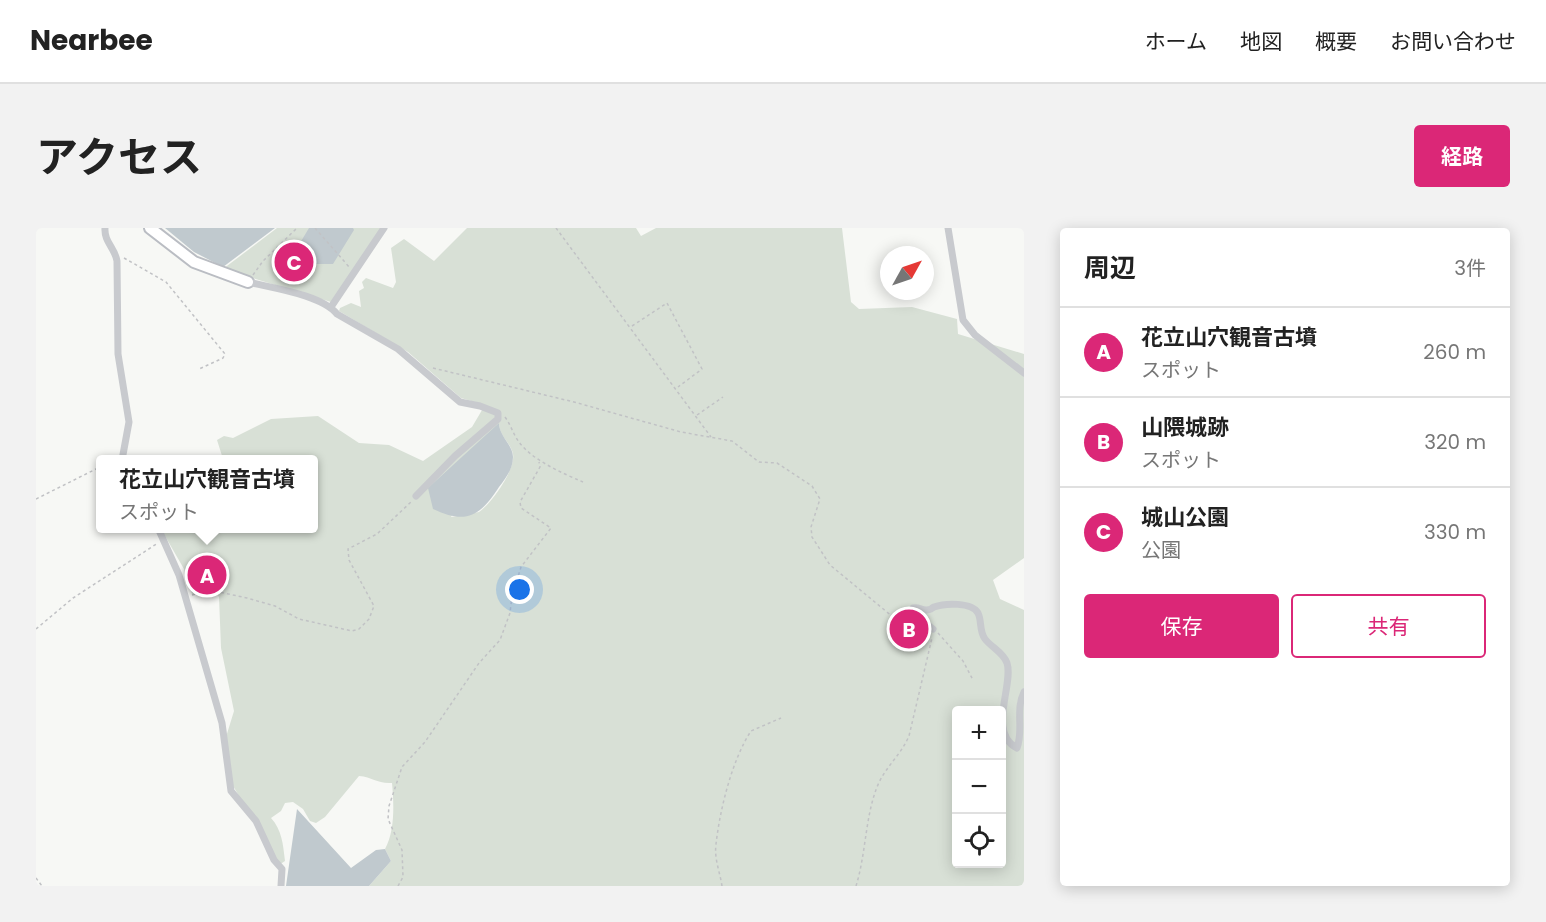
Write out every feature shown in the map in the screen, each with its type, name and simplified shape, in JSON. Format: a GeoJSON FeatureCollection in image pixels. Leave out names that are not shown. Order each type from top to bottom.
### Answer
{"type":"FeatureCollection","features":[{"type":"Feature","properties":{"kind":"street"},"geometry":{"type":"LineString","coordinates":[[105,228],[105,238],[116,254],[118,354],[129,422],[123,455]]}},
{"type":"Feature","properties":{"kind":"street"},"geometry":{"type":"LineString","coordinates":[[150,228],[194,262],[248,282],[289,291],[332,307],[337,314],[380,336],[420,366],[460,402],[480,405],[498,413],[498,419],[455,456],[416,496]]}},
{"type":"Feature","properties":{"kind":"street"},"geometry":{"type":"LineString","coordinates":[[332,307],[384,228]]}},
{"type":"Feature","properties":{"kind":"street"},"geometry":{"type":"LineString","coordinates":[[948,228],[963,320],[975,335],[1024,373]]}},
{"type":"Feature","properties":{"kind":"street"},"geometry":{"type":"LineString","coordinates":[[160,533],[185,597],[222,723],[231,791],[256,821],[271,853],[282,869],[281,886]]}},
{"type":"Feature","properties":{"kind":"street"},"geometry":{"type":"LineString","coordinates":[[933,629],[911,612],[913,608],[928,611],[944,605],[964,605],[974,608],[977,612],[985,639],[1005,658],[1008,666],[1001,707],[1006,735],[1010,745],[1017,748],[1020,740],[1019,708],[1024,692]]}},
{"type":"Feature","properties":{"kind":"path"},"geometry":{"type":"LineString","coordinates":[[248,282],[263,261],[297,228]]}},
{"type":"Feature","properties":{"kind":"path"},"geometry":{"type":"LineString","coordinates":[[315,228],[354,272]]}},
{"type":"Feature","properties":{"kind":"path"},"geometry":{"type":"LineString","coordinates":[[556,228],[677,387],[712,438]]}},
{"type":"Feature","properties":{"kind":"path"},"geometry":{"type":"LineString","coordinates":[[116,254],[166,282],[225,354],[222,358],[199,369]]}},
{"type":"Feature","properties":{"kind":"path"},"geometry":{"type":"LineString","coordinates":[[631,327],[667,303],[702,369],[677,387]]}},
{"type":"Feature","properties":{"kind":"path"},"geometry":{"type":"LineString","coordinates":[[420,366],[574,402],[681,432],[738,444],[759,462],[777,463],[812,486],[820,499],[811,527],[812,537],[830,565],[899,622],[933,629],[963,661],[973,680]]}},
{"type":"Feature","properties":{"kind":"path"},"geometry":{"type":"LineString","coordinates":[[696,416],[723,397]]}},
{"type":"Feature","properties":{"kind":"path"},"geometry":{"type":"LineString","coordinates":[[498,413],[502,412],[521,445],[539,462],[547,463],[583,482]]}},
{"type":"Feature","properties":{"kind":"path"},"geometry":{"type":"LineString","coordinates":[[398,886],[403,878],[404,862],[402,850],[389,825],[389,806],[402,768],[425,742],[479,663],[500,640],[510,613],[512,596],[521,567],[551,528],[521,508],[520,502],[540,467],[539,462]]}},
{"type":"Feature","properties":{"kind":"path"},"geometry":{"type":"LineString","coordinates":[[36,499],[96,469]]}},
{"type":"Feature","properties":{"kind":"path"},"geometry":{"type":"LineString","coordinates":[[185,597],[210,590],[251,598],[299,619],[358,629],[369,619],[374,606],[349,560],[348,549],[377,534],[416,496]]}},
{"type":"Feature","properties":{"kind":"path"},"geometry":{"type":"LineString","coordinates":[[36,629],[74,598],[164,540]]}},
{"type":"Feature","properties":{"kind":"path"},"geometry":{"type":"LineString","coordinates":[[856,886],[874,795],[888,767],[909,736],[933,629]]}},
{"type":"Feature","properties":{"kind":"path"},"geometry":{"type":"LineString","coordinates":[[722,886],[717,864],[716,844],[727,789],[736,760],[751,731],[781,718]]}},
{"type":"Feature","properties":{"kind":"path"},"geometry":{"type":"LineString","coordinates":[[36,878],[42,886]]}},
{"type":"Feature","properties":{"kind":"shaded area"},"geometry":{"type":"Polygon","coordinates":[[[165,228],[275,228],[223,267],[194,252],[165,228]]]}},
{"type":"Feature","properties":{"kind":"shaded area"},"geometry":{"type":"Polygon","coordinates":[[[277,228],[381,228],[331,302],[223,269],[277,228]]]}},
{"type":"Feature","properties":{"kind":"shaded area"},"geometry":{"type":"Polygon","coordinates":[[[309,228],[353,228],[354,230],[333,264],[310,264],[293,279],[276,276],[275,270],[300,243],[309,228]]]}},
{"type":"Feature","properties":{"kind":"shaded area"},"geometry":{"type":"Polygon","coordinates":[[[467,228],[636,228],[641,236],[656,228],[842,228],[851,302],[859,309],[912,307],[957,319],[958,334],[1024,354],[1024,558],[993,580],[1000,599],[1024,610],[1024,886],[369,886],[391,861],[385,849],[392,826],[392,783],[359,776],[325,817],[316,823],[310,821],[303,809],[293,802],[285,803],[281,811],[271,818],[278,827],[283,843],[285,861],[279,865],[232,784],[226,737],[234,711],[221,648],[219,597],[216,592],[192,594],[184,569],[163,533],[318,533],[318,455],[222,455],[217,440],[224,436],[233,438],[271,419],[318,416],[359,443],[389,445],[423,461],[472,427],[485,405],[461,398],[408,352],[339,311],[340,308],[351,303],[361,307],[359,291],[364,288],[362,282],[366,278],[393,288],[396,282],[391,248],[404,239],[434,261],[467,228]],[[499,423],[451,517],[479,512],[496,494],[507,477],[513,454],[501,432],[499,423]]]}},
{"type":"Feature","properties":{"kind":"shaded area"},"geometry":{"type":"Polygon","coordinates":[[[499,423],[501,432],[511,448],[513,461],[509,473],[492,497],[479,511],[464,517],[445,514],[433,509],[428,488],[499,423]]]}},
{"type":"Feature","properties":{"kind":"shaded area"},"geometry":{"type":"Polygon","coordinates":[[[297,809],[351,868],[376,850],[385,849],[391,861],[369,886],[286,886],[297,809]]]}},
{"type":"Feature","properties":{"kind":"building"},"geometry":{"type":"Polygon","coordinates":[[[899,630],[902,634],[896,638],[893,634],[899,630]]]}},
{"type":"Feature","properties":{"kind":"place","name":"城山公園"},"geometry":{"type":"Point","coordinates":[294,262]}},
{"type":"Feature","properties":{"kind":"place","name":"花立山穴観音古墳"},"geometry":{"type":"Point","coordinates":[207,575]}},
{"type":"Feature","properties":{"kind":"place","name":"山隈城跡"},"geometry":{"type":"Point","coordinates":[909,629]}}]}
